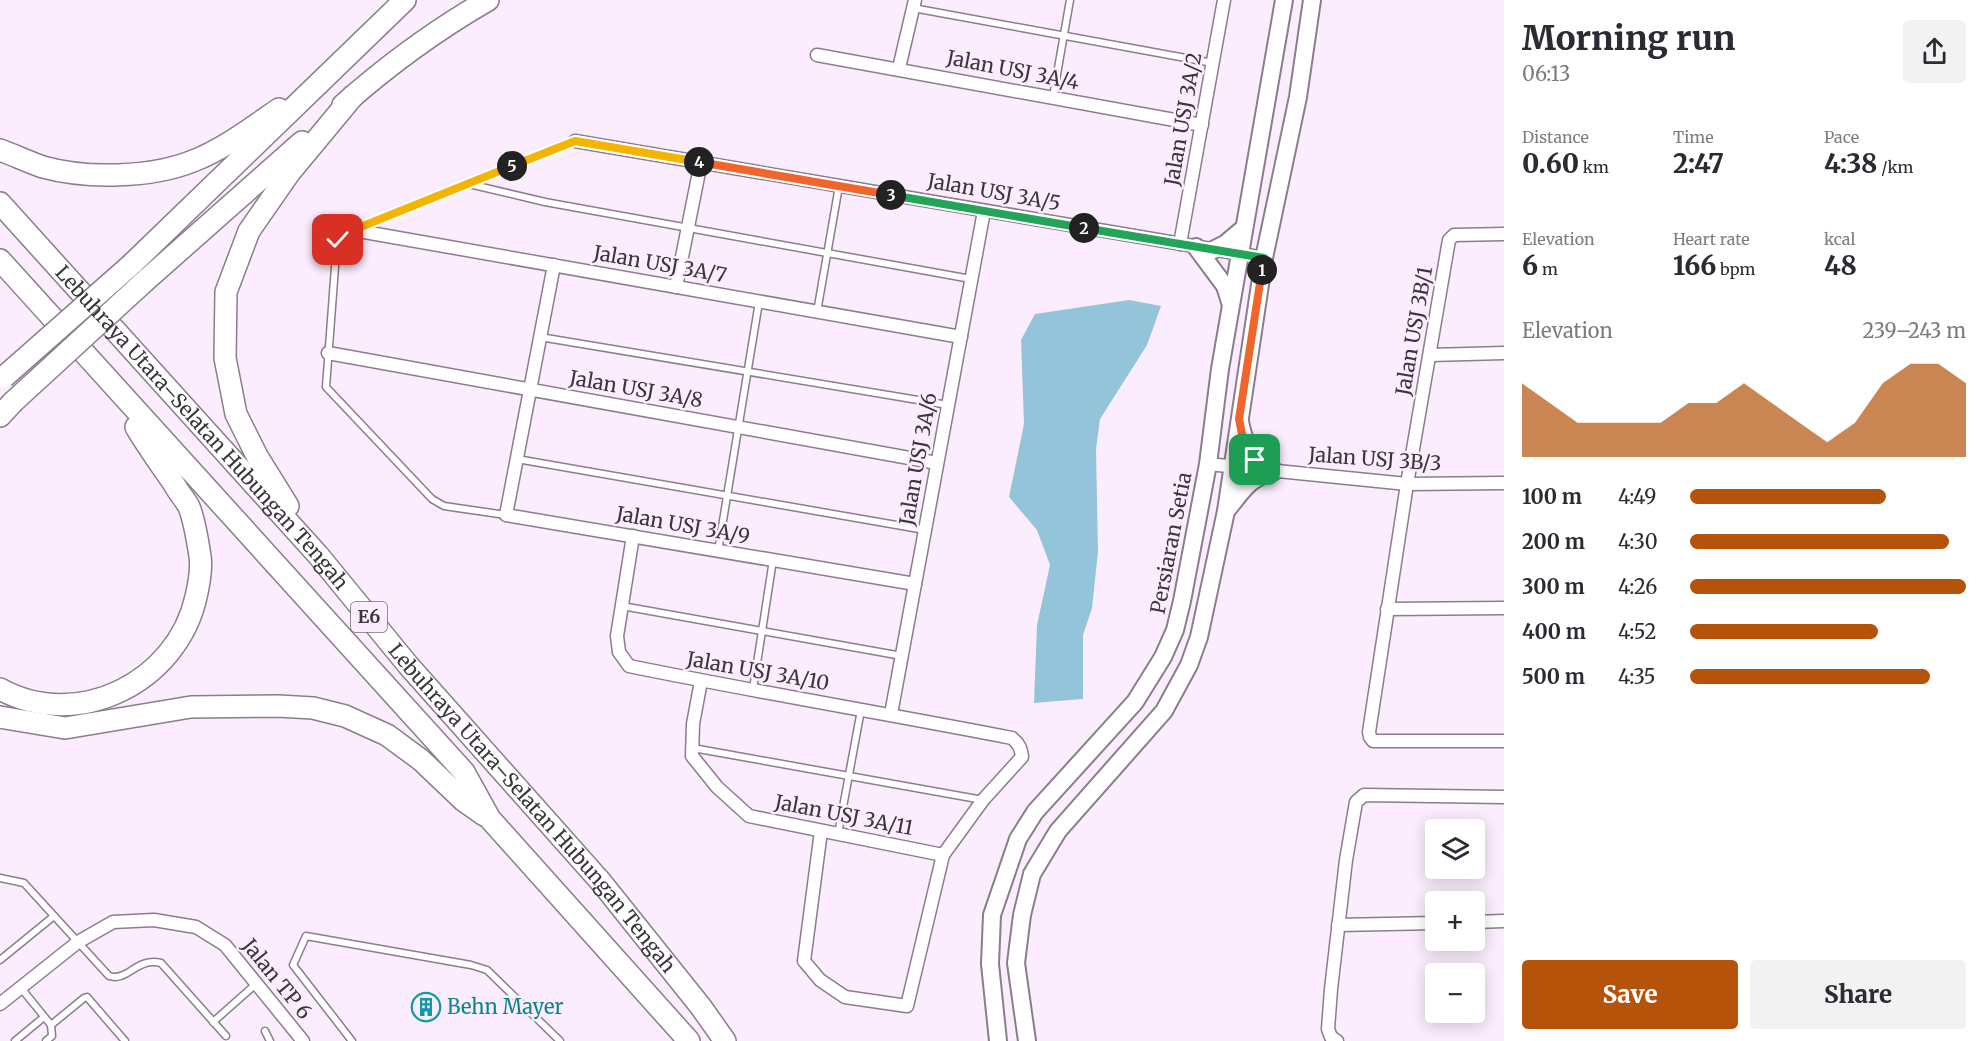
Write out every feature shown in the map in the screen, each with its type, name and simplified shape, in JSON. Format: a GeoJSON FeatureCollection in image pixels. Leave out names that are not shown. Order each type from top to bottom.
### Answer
{"type":"FeatureCollection","features":[{"type":"Feature","properties":{"kind":"highway"},"geometry":{"type":"LineString","coordinates":[[7,409],[331,72],[405,0]]}},
{"type":"Feature","properties":{"kind":"highway"},"geometry":{"type":"LineString","coordinates":[[2,379],[139,272],[397,59],[446,25],[488,0]]}},
{"type":"Feature","properties":{"kind":"highway"},"geometry":{"type":"LineString","coordinates":[[0,150],[54,169],[94,175],[145,174],[193,161],[240,135],[331,72]]}},
{"type":"Feature","properties":{"kind":"highway"},"geometry":{"type":"LineString","coordinates":[[318,555],[257,456],[236,414],[225,358],[226,292],[249,231],[291,172],[353,96]]}},
{"type":"Feature","properties":{"kind":"highway","name":"Lebuhraya Utara–Selatan Hubungan Tengah"},"geometry":{"type":"LineString","coordinates":[[0,203],[318,555],[408,665],[601,882],[701,1007],[725,1041]]}},
{"type":"Feature","properties":{"kind":"highway","name":"Lebuhraya Utara–Selatan Hubungan Tengah"},"geometry":{"type":"LineString","coordinates":[[0,260],[464,772],[490,819],[689,1041]]}},
{"type":"Feature","properties":{"kind":"highway"},"geometry":{"type":"LineString","coordinates":[[0,689],[15,697],[49,704],[85,702],[116,694],[142,679],[161,661],[180,638],[193,611],[199,586],[200,557],[189,508],[105,378]]}},
{"type":"Feature","properties":{"kind":"highway"},"geometry":{"type":"LineString","coordinates":[[0,717],[65,728],[191,708],[278,706],[313,708],[345,716],[387,735],[421,760],[464,801],[490,819]]}},
{"type":"Feature","properties":{"kind":"main road","name":"Persiaran Setia"},"geometry":{"type":"LineString","coordinates":[[998,1041],[990,964],[992,915],[1018,839],[1035,812],[1136,702],[1163,657],[1175,630],[1208,464],[1220,369],[1284,0]]}},
{"type":"Feature","properties":{"kind":"main road"},"geometry":{"type":"LineString","coordinates":[[1027,1041],[1016,963],[1022,915],[1032,874],[1058,831],[1164,711],[1189,665],[1199,638],[1226,511],[1264,258],[1298,97],[1312,0]]}},
{"type":"Feature","properties":{"kind":"main road"},"geometry":{"type":"LineString","coordinates":[[1213,250],[1225,244],[1244,228]]}},
{"type":"Feature","properties":{"kind":"main road"},"geometry":{"type":"LineString","coordinates":[[1188,245],[1225,286],[1231,303]]}},
{"type":"Feature","properties":{"kind":"main road"},"geometry":{"type":"LineString","coordinates":[[1239,419],[1242,434],[1255,460],[1262,467],[1274,471]]}},
{"type":"Feature","properties":{"kind":"main road"},"geometry":{"type":"LineString","coordinates":[[1226,511],[1249,482],[1274,471]]}},
{"type":"Feature","properties":{"kind":"street","name":"Jalan USJ 3A/2"},"geometry":{"type":"LineString","coordinates":[[1188,245],[1202,125],[1224,0]]}},
{"type":"Feature","properties":{"kind":"street"},"geometry":{"type":"LineString","coordinates":[[898,68],[914,4]]}},
{"type":"Feature","properties":{"kind":"street","name":"Jalan USJ 3A/4"},"geometry":{"type":"LineString","coordinates":[[817,55],[1202,125]]}},
{"type":"Feature","properties":{"kind":"street","name":"Jalan USJ 3A/5"},"geometry":{"type":"LineString","coordinates":[[575,141],[1264,258]]}},
{"type":"Feature","properties":{"kind":"street"},"geometry":{"type":"LineString","coordinates":[[676,287],[701,162]]}},
{"type":"Feature","properties":{"kind":"street","name":"Jalan USJ 3A/6"},"geometry":{"type":"LineString","coordinates":[[891,714],[984,211]]}},
{"type":"Feature","properties":{"kind":"street","name":"Jalan USJ 3A/7"},"geometry":{"type":"LineString","coordinates":[[353,230],[961,337]]}},
{"type":"Feature","properties":{"kind":"street","name":"Jalan USJ 3B/1"},"geometry":{"type":"LineString","coordinates":[[1504,234],[1454,235],[1449,240],[1407,484],[1369,732],[1373,741],[1504,741]]}},
{"type":"Feature","properties":{"kind":"street"},"geometry":{"type":"LineString","coordinates":[[506,515],[554,266]]}},
{"type":"Feature","properties":{"kind":"street","name":"Jalan USJ 3A/8"},"geometry":{"type":"LineString","coordinates":[[328,353],[937,463]]}},
{"type":"Feature","properties":{"kind":"street"},"geometry":{"type":"LineString","coordinates":[[1430,355],[1504,353]]}},
{"type":"Feature","properties":{"kind":"street","name":"Jalan USJ 3B/3"},"geometry":{"type":"LineString","coordinates":[[1208,464],[1407,484],[1504,483]]}},
{"type":"Feature","properties":{"kind":"street","name":"Jalan USJ 3A/9"},"geometry":{"type":"LineString","coordinates":[[506,515],[915,585]]}},
{"type":"Feature","properties":{"kind":"street","name":"Jalan USJ 3A/10"},"geometry":{"type":"LineString","coordinates":[[633,536],[618,636],[619,652],[629,666],[1012,738],[1018,743],[1022,757],[983,800]]}},
{"type":"Feature","properties":{"kind":"street"},"geometry":{"type":"LineString","coordinates":[[1387,609],[1504,608]]}},
{"type":"Feature","properties":{"kind":"street"},"geometry":{"type":"LineString","coordinates":[[692,748],[693,724],[701,681]]}},
{"type":"Feature","properties":{"kind":"street","name":"Jalan USJ 3A/11"},"geometry":{"type":"LineString","coordinates":[[692,748],[692,756],[717,787],[749,816],[943,855]]}},
{"type":"Feature","properties":{"kind":"street"},"geometry":{"type":"LineString","coordinates":[[1337,1041],[1331,1037],[1328,1029],[1346,860],[1356,802],[1364,795],[1504,797]]}},
{"type":"Feature","properties":{"kind":"street"},"geometry":{"type":"LineString","coordinates":[[821,831],[804,961],[820,980],[845,997],[908,1006],[943,855],[983,800]]}},
{"type":"Feature","properties":{"kind":"street","name":"Jalan TP 6"},"geometry":{"type":"LineString","coordinates":[[0,1004],[78,942],[113,922],[154,920],[196,927],[225,945],[303,1041]]}},
{"type":"Feature","properties":{"kind":"street"},"geometry":{"type":"LineString","coordinates":[[1485,922],[1504,921]]}},
{"type":"Feature","properties":{"kind":"street"},"geometry":{"type":"LineString","coordinates":[[1338,925],[1425,923]]}},
{"type":"Feature","properties":{"kind":"lane"},"geometry":{"type":"LineString","coordinates":[[1053,97],[1070,0]]}},
{"type":"Feature","properties":{"kind":"lane"},"geometry":{"type":"LineString","coordinates":[[914,4],[1063,36],[1213,63]]}},
{"type":"Feature","properties":{"kind":"lane"},"geometry":{"type":"LineString","coordinates":[[328,353],[338,240],[353,230],[575,141]]}},
{"type":"Feature","properties":{"kind":"lane"},"geometry":{"type":"LineString","coordinates":[[469,184],[545,202],[971,279]]}},
{"type":"Feature","properties":{"kind":"lane"},"geometry":{"type":"LineString","coordinates":[[817,312],[839,186]]}},
{"type":"Feature","properties":{"kind":"lane"},"geometry":{"type":"LineString","coordinates":[[718,551],[759,302]]}},
{"type":"Feature","properties":{"kind":"lane"},"geometry":{"type":"LineString","coordinates":[[540,337],[948,405]]}},
{"type":"Feature","properties":{"kind":"lane","name":"Jalan USJ 3A/9"},"geometry":{"type":"LineString","coordinates":[[328,353],[326,387],[420,488],[444,506],[506,515]]}},
{"type":"Feature","properties":{"kind":"lane"},"geometry":{"type":"LineString","coordinates":[[517,459],[925,530]]}},
{"type":"Feature","properties":{"kind":"lane"},"geometry":{"type":"LineString","coordinates":[[753,689],[773,560]]}},
{"type":"Feature","properties":{"kind":"lane"},"geometry":{"type":"LineString","coordinates":[[622,606],[902,656]]}},
{"type":"Feature","properties":{"kind":"lane"},"geometry":{"type":"LineString","coordinates":[[838,834],[862,709]]}},
{"type":"Feature","properties":{"kind":"lane"},"geometry":{"type":"LineString","coordinates":[[692,748],[983,800]]}},
{"type":"Feature","properties":{"kind":"lane"},"geometry":{"type":"LineString","coordinates":[[0,878],[24,883],[109,976],[114,978],[151,961],[160,963],[226,1036]]}},
{"type":"Feature","properties":{"kind":"lane"},"geometry":{"type":"LineString","coordinates":[[0,960],[54,916]]}},
{"type":"Feature","properties":{"kind":"lane"},"geometry":{"type":"LineString","coordinates":[[352,1041],[293,965],[306,936],[471,965],[487,970],[560,1041]]}},
{"type":"Feature","properties":{"kind":"lane"},"geometry":{"type":"LineString","coordinates":[[213,1022],[257,983]]}},
{"type":"Feature","properties":{"kind":"lane"},"geometry":{"type":"LineString","coordinates":[[21,987],[51,1025],[52,1036],[46,1041]]}},
{"type":"Feature","properties":{"kind":"lane"},"geometry":{"type":"LineString","coordinates":[[51,1025],[87,997],[125,1041]]}},
{"type":"Feature","properties":{"kind":"lane"},"geometry":{"type":"LineString","coordinates":[[15,1041],[44,1017]]}},
{"type":"Feature","properties":{"kind":"lane"},"geometry":{"type":"LineString","coordinates":[[264,1031],[270,1041]]}},
{"type":"Feature","properties":{"kind":"water"},"geometry":{"type":"Polygon","coordinates":[[[1129,300],[1161,306],[1147,345],[1100,419],[1096,449],[1098,552],[1092,608],[1083,635],[1083,699],[1034,703],[1037,625],[1050,565],[1037,530],[1009,497],[1024,424],[1021,340],[1035,314],[1129,300]]]}},
{"type":"Feature","properties":{"kind":"place","name":"Behn Mayer"},"geometry":{"type":"Point","coordinates":[426,1007]}},
{"type":"Feature","properties":{"kind":"route"},"geometry":{"type":"LineString","coordinates":[[338,240],[353,230],[575,141],[1264,258],[1239,419],[1242,434],[1255,460]]}}]}
